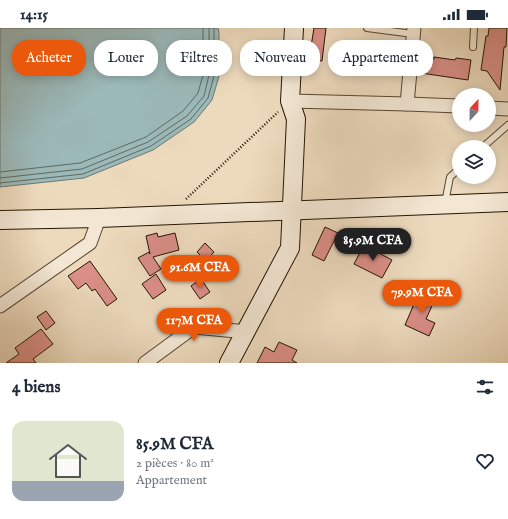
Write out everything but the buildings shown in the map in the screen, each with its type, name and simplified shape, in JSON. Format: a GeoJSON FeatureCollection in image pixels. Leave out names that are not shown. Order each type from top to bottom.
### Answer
{"type":"FeatureCollection","features":[{"type":"Feature","properties":{"kind":"main road"},"geometry":{"type":"LineString","coordinates":[[229,363],[247,332],[290,248],[296,119],[290,101],[294,28]]}},
{"type":"Feature","properties":{"kind":"main road"},"geometry":{"type":"LineString","coordinates":[[0,220],[99,218],[508,202]]}},
{"type":"Feature","properties":{"kind":"street"},"geometry":{"type":"LineString","coordinates":[[406,104],[414,31]]}},
{"type":"Feature","properties":{"kind":"street"},"geometry":{"type":"LineString","coordinates":[[290,101],[452,106]]}},
{"type":"Feature","properties":{"kind":"street"},"geometry":{"type":"LineString","coordinates":[[496,108],[508,109]]}},
{"type":"Feature","properties":{"kind":"street"},"geometry":{"type":"LineString","coordinates":[[0,306],[90,243],[99,218]]}},
{"type":"Feature","properties":{"kind":"street"},"geometry":{"type":"LineString","coordinates":[[145,363],[194,327],[247,332]]}},
{"type":"Feature","properties":{"kind":"lane"},"geometry":{"type":"LineString","coordinates":[[367,28],[414,31]]}},
{"type":"Feature","properties":{"kind":"lane"},"geometry":{"type":"LineString","coordinates":[[473,47],[474,28]]}},
{"type":"Feature","properties":{"kind":"lane"},"geometry":{"type":"LineString","coordinates":[[491,140],[508,125]]}},
{"type":"Feature","properties":{"kind":"lane"},"geometry":{"type":"LineString","coordinates":[[444,204],[450,177],[452,175]]}},
{"type":"Feature","properties":{"kind":"path"},"geometry":{"type":"LineString","coordinates":[[169,215],[290,101]]}},
{"type":"Feature","properties":{"kind":"water"},"geometry":{"type":"Polygon","coordinates":[[[0,28],[218,28],[219,40],[166,40],[166,76],[219,76],[212,100],[194,122],[153,150],[84,178],[0,187],[0,28]]]}}]}
